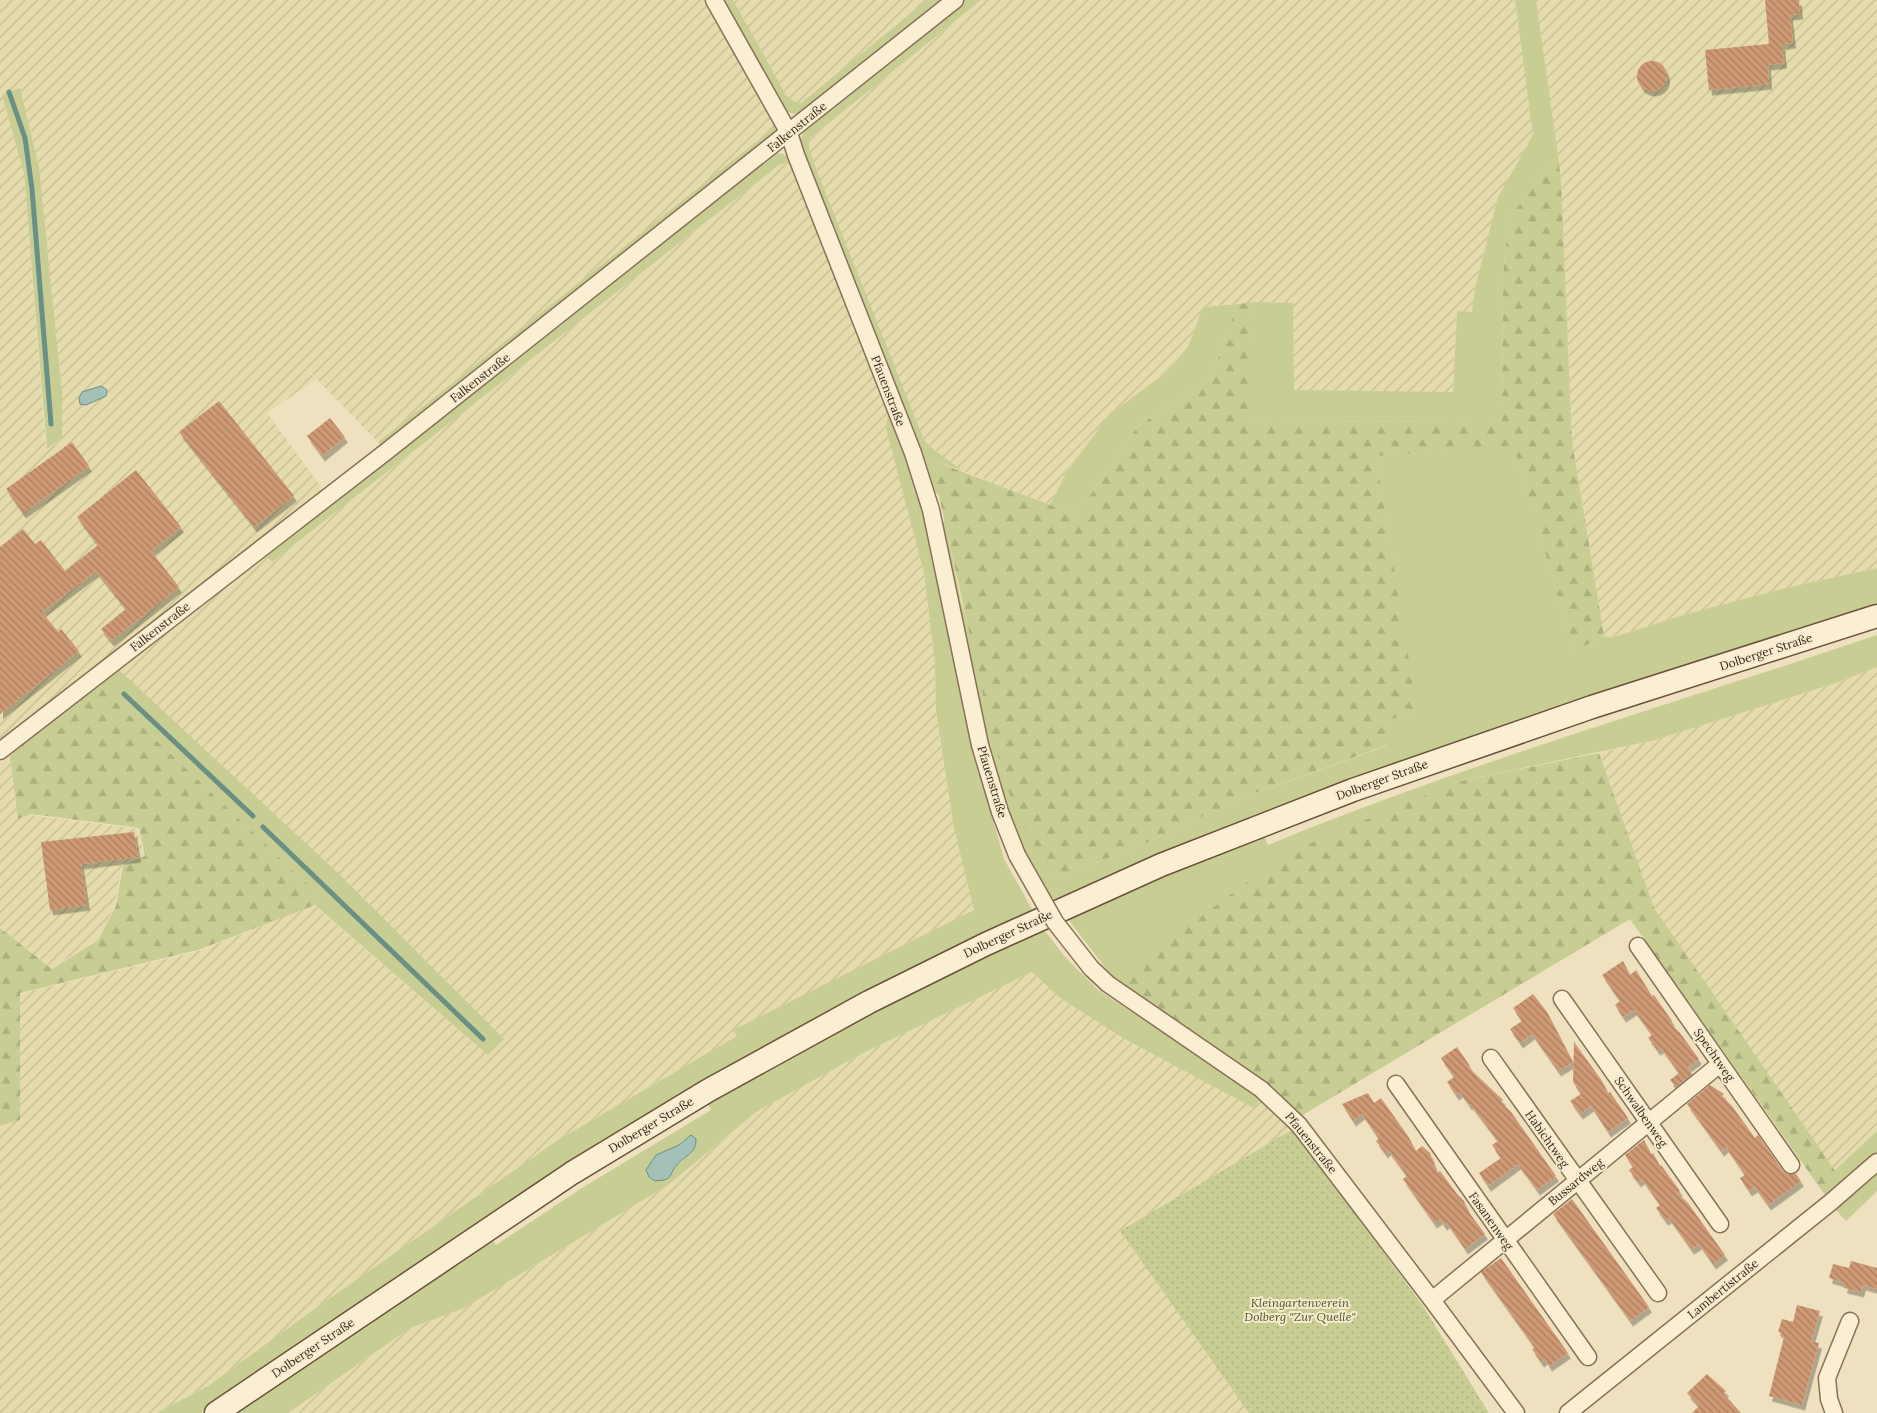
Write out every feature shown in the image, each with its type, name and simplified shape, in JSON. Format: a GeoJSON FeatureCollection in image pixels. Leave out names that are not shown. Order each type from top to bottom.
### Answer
{"type":"FeatureCollection","features":[{"type":"Feature","properties":{"kind":"main road","name":"Dolberger Straße"},"geometry":{"type":"LineString","coordinates":[[216,1413],[572,1173],[693,1100],[869,1002],[986,944],[1160,865],[1354,790],[1592,707],[1877,616]]}},
{"type":"Feature","properties":{"kind":"street","name":"Pfauenstraße"},"geometry":{"type":"LineString","coordinates":[[714,0],[789,133],[913,453],[931,510],[980,745],[1000,812],[1017,855],[1056,922],[1091,968],[1108,984],[1261,1089],[1299,1125],[1516,1413]]}},
{"type":"Feature","properties":{"kind":"street","name":"Falkenstraße"},"geometry":{"type":"LineString","coordinates":[[0,751],[387,451],[955,0]]}},
{"type":"Feature","properties":{"kind":"street","name":"Spechtweg"},"geometry":{"type":"LineString","coordinates":[[1638,946],[1791,1165]]}},
{"type":"Feature","properties":{"kind":"street","name":"Schwalbenweg"},"geometry":{"type":"LineString","coordinates":[[1562,999],[1720,1224]]}},
{"type":"Feature","properties":{"kind":"street","name":"Habichtweg"},"geometry":{"type":"LineString","coordinates":[[1491,1058],[1658,1293]]}},
{"type":"Feature","properties":{"kind":"street","name":"Bussardweg"},"geometry":{"type":"LineString","coordinates":[[1432,1300],[1720,1064]]}},
{"type":"Feature","properties":{"kind":"street","name":"Fasanenweg"},"geometry":{"type":"LineString","coordinates":[[1396,1084],[1588,1357]]}},
{"type":"Feature","properties":{"kind":"street","name":"Lambertistraße"},"geometry":{"type":"LineString","coordinates":[[1568,1413],[1831,1202],[1877,1162]]}},
{"type":"Feature","properties":{"kind":"street"},"geometry":{"type":"LineString","coordinates":[[1834,1413],[1828,1399],[1827,1378],[1850,1321]]}},
{"type":"Feature","properties":{"kind":"shaded area"},"geometry":{"type":"Polygon","coordinates":[[[0,0],[709,0],[776,126],[378,442],[298,360],[316,380],[267,413],[325,492],[256,544],[272,562],[779,165],[788,161],[806,202],[817,221],[889,407],[911,520],[924,573],[935,664],[936,711],[954,828],[974,910],[734,1030],[737,1036],[558,1140],[320,1305],[208,1386],[157,1413],[0,1413],[0,1126],[20,1120],[19,994],[199,951],[314,905],[488,1055],[108,658],[0,740],[0,0]],[[20,89],[2,95],[24,172],[46,448],[62,437],[62,392],[39,167],[20,89]]]}},
{"type":"Feature","properties":{"kind":"shaded area"},"geometry":{"type":"Polygon","coordinates":[[[733,0],[927,0],[801,103],[793,101],[786,95],[733,0]]]}},
{"type":"Feature","properties":{"kind":"shaded area"},"geometry":{"type":"Polygon","coordinates":[[[981,0],[1515,0],[1533,135],[1498,197],[1475,288],[1472,312],[1457,311],[1453,393],[1294,390],[1293,303],[1254,302],[1203,307],[1188,347],[1165,373],[1109,415],[1067,471],[1050,505],[963,471],[933,449],[924,440],[915,420],[817,171],[809,148],[809,139],[981,0]]]}},
{"type":"Feature","properties":{"kind":"shaded area"},"geometry":{"type":"Polygon","coordinates":[[[1536,0],[1877,0],[1877,568],[1790,587],[1683,615],[1611,638],[1604,636],[1572,441],[1561,181],[1536,0]]]}},
{"type":"Feature","properties":{"kind":"shaded area"},"geometry":{"type":"Polygon","coordinates":[[[1877,667],[1877,1131],[1834,1171],[1654,908],[1599,753],[1655,740],[1836,683],[1877,667]]]}},
{"type":"Feature","properties":{"kind":"shaded area"},"geometry":{"type":"Polygon","coordinates":[[[10,756],[18,818],[31,815],[138,829],[144,856],[122,864],[115,906],[98,939],[52,968],[0,928],[0,764],[10,756]]]}},
{"type":"Feature","properties":{"kind":"shaded area"},"geometry":{"type":"Polygon","coordinates":[[[1032,972],[1059,997],[1254,1108],[1260,1099],[1293,1129],[1120,1231],[1249,1413],[288,1413],[410,1328],[464,1308],[668,1185],[756,1112],[859,1055],[1032,972]]]}},
{"type":"Feature","properties":{"kind":"green space"},"geometry":{"type":"Polygon","coordinates":[[[719,0],[733,0],[786,95],[793,101],[801,103],[927,0],[948,0],[805,114],[797,114],[790,113],[779,104],[719,0]]]}},
{"type":"Feature","properties":{"kind":"green space"},"geometry":{"type":"Polygon","coordinates":[[[964,0],[981,0],[809,139],[809,148],[817,171],[924,440],[963,471],[931,460],[940,496],[930,487],[801,155],[801,138],[810,124],[964,0]]]}},
{"type":"Feature","properties":{"kind":"green space"},"geometry":{"type":"Polygon","coordinates":[[[1515,0],[1536,0],[1558,155],[1509,218],[1503,274],[1502,421],[1248,421],[1254,302],[1293,303],[1294,390],[1453,392],[1457,311],[1472,312],[1475,288],[1498,197],[1533,135],[1515,0]]]}},
{"type":"Feature","properties":{"kind":"green space"},"geometry":{"type":"Polygon","coordinates":[[[20,88],[39,167],[62,392],[62,437],[47,449],[24,173],[2,95],[20,88]]]}},
{"type":"Feature","properties":{"kind":"green space"},"geometry":{"type":"Polygon","coordinates":[[[776,126],[775,135],[384,447],[378,442],[776,126]]]}},
{"type":"Feature","properties":{"kind":"green space"},"geometry":{"type":"Polygon","coordinates":[[[775,153],[783,154],[789,158],[817,221],[788,162],[779,165],[272,562],[264,553],[768,156],[775,153]]]}},
{"type":"Feature","properties":{"kind":"green space"},"geometry":{"type":"Polygon","coordinates":[[[1558,155],[1561,181],[1572,441],[1604,636],[1574,651],[1514,447],[1376,456],[1417,710],[1385,722],[1388,745],[1242,798],[1146,843],[1055,879],[1015,812],[993,739],[931,460],[1077,515],[1138,426],[1211,378],[1237,304],[1254,302],[1249,421],[1502,421],[1503,274],[1509,218],[1558,155]]]}},
{"type":"Feature","properties":{"kind":"green space"},"geometry":{"type":"Polygon","coordinates":[[[1237,304],[1211,378],[1138,426],[1077,515],[1050,505],[1067,471],[1109,415],[1165,373],[1188,347],[1203,307],[1237,304]]]}},
{"type":"Feature","properties":{"kind":"green space"},"geometry":{"type":"Polygon","coordinates":[[[889,407],[925,518],[973,748],[1004,859],[1033,911],[859,995],[702,1083],[564,1166],[201,1413],[157,1413],[208,1386],[320,1305],[558,1140],[737,1036],[733,1030],[974,910],[954,828],[936,711],[935,664],[924,573],[886,428],[889,407]]]}},
{"type":"Feature","properties":{"kind":"green space"},"geometry":{"type":"Polygon","coordinates":[[[1514,446],[1574,650],[1604,636],[1611,638],[1683,615],[1790,587],[1877,568],[1877,604],[1349,781],[1205,835],[1053,900],[1025,850],[1021,852],[993,773],[941,525],[945,520],[961,602],[1055,879],[1146,843],[1242,798],[1387,746],[1385,722],[1416,710],[1376,456],[1514,446]]]}},
{"type":"Feature","properties":{"kind":"green space"},"geometry":{"type":"Polygon","coordinates":[[[1877,635],[1877,667],[1836,683],[1655,740],[1456,782],[1118,984],[1067,918],[1164,874],[1263,834],[1268,845],[1419,787],[1877,635]]]}},
{"type":"Feature","properties":{"kind":"green space"},"geometry":{"type":"Polygon","coordinates":[[[117,668],[341,876],[504,1039],[488,1055],[315,905],[318,894],[96,683],[117,668]]]}},
{"type":"Feature","properties":{"kind":"green space"},"geometry":{"type":"Polygon","coordinates":[[[96,683],[318,894],[315,905],[198,950],[20,993],[20,1120],[0,1126],[0,928],[52,969],[98,940],[116,906],[123,865],[145,856],[139,828],[31,814],[18,819],[10,756],[96,683]]]}},
{"type":"Feature","properties":{"kind":"green space"},"geometry":{"type":"Polygon","coordinates":[[[1599,753],[1654,908],[1842,1181],[1825,1195],[1630,919],[1301,1116],[1118,984],[1127,972],[1262,871],[1299,848],[1456,782],[1599,753]]]}},
{"type":"Feature","properties":{"kind":"green space"},"geometry":{"type":"Polygon","coordinates":[[[1043,929],[1066,958],[1098,990],[1251,1090],[1260,1099],[1254,1108],[1123,1038],[1059,997],[1032,972],[859,1055],[756,1112],[668,1185],[464,1308],[410,1328],[288,1413],[234,1413],[490,1237],[496,1245],[582,1188],[711,1110],[707,1101],[873,1011],[1043,929]],[[686,1138],[679,1145],[656,1155],[675,1167],[692,1152],[686,1138]]]}},
{"type":"Feature","properties":{"kind":"green space","name":"Kleingartenverein Dolberg \"Zur Quelle\""},"geometry":{"type":"Polygon","coordinates":[[[1293,1129],[1423,1306],[1489,1413],[1249,1413],[1120,1231],[1293,1129]]]}},
{"type":"Feature","properties":{"kind":"green space"},"geometry":{"type":"Polygon","coordinates":[[[1877,1131],[1877,1152],[1842,1181],[1834,1171],[1877,1131]]]}},
{"type":"Feature","properties":{"kind":"green space"},"geometry":{"type":"Polygon","coordinates":[[[1877,1172],[1877,1191],[1846,1221],[1836,1210],[1877,1172]]]}},
{"type":"Feature","properties":{"kind":"water"},"geometry":{"type":"Polygon","coordinates":[[[101,386],[107,390],[106,396],[86,405],[80,404],[79,398],[82,392],[101,386]]]}},
{"type":"Feature","properties":{"kind":"water"},"geometry":{"type":"Polygon","coordinates":[[[691,1135],[696,1139],[694,1148],[679,1163],[669,1178],[655,1181],[649,1177],[646,1170],[656,1155],[679,1145],[691,1135]]]}},
{"type":"Feature","properties":{"kind":"building"},"geometry":{"type":"Polygon","coordinates":[[[1765,0],[1799,0],[1800,14],[1790,15],[1793,43],[1782,44],[1784,63],[1768,65],[1769,84],[1709,90],[1705,50],[1769,44],[1765,0]]]}},
{"type":"Feature","properties":{"kind":"building"},"geometry":{"type":"Polygon","coordinates":[[[1652,61],[1663,65],[1667,76],[1663,87],[1652,91],[1641,87],[1637,76],[1641,65],[1652,61]]]}},
{"type":"Feature","properties":{"kind":"building"},"geometry":{"type":"Polygon","coordinates":[[[219,401],[294,496],[254,527],[179,432],[219,401]]]}},
{"type":"Feature","properties":{"kind":"building"},"geometry":{"type":"Polygon","coordinates":[[[330,418],[345,437],[322,456],[307,436],[330,418]]]}},
{"type":"Feature","properties":{"kind":"building"},"geometry":{"type":"Polygon","coordinates":[[[72,442],[89,466],[23,513],[6,489],[72,442]]]}},
{"type":"Feature","properties":{"kind":"building"},"geometry":{"type":"Polygon","coordinates":[[[136,470],[181,527],[151,551],[179,587],[111,641],[101,629],[126,609],[96,571],[42,612],[58,632],[61,629],[79,651],[0,714],[0,547],[23,529],[35,544],[41,540],[65,571],[98,545],[77,517],[136,470]]]}},
{"type":"Feature","properties":{"kind":"building"},"geometry":{"type":"Polygon","coordinates":[[[134,832],[138,857],[81,864],[87,905],[50,910],[41,842],[134,832]]]}},
{"type":"Feature","properties":{"kind":"building"},"geometry":{"type":"Polygon","coordinates":[[[1623,961],[1630,975],[1636,970],[1652,996],[1654,995],[1672,1021],[1670,1023],[1680,1033],[1699,1059],[1688,1067],[1692,1074],[1676,1087],[1670,1080],[1679,1073],[1661,1048],[1657,1050],[1648,1038],[1652,1035],[1634,1010],[1623,1017],[1615,1005],[1620,1001],[1602,975],[1623,961]]]}},
{"type":"Feature","properties":{"kind":"building"},"geometry":{"type":"Polygon","coordinates":[[[1533,994],[1547,1012],[1573,1062],[1558,1071],[1532,1034],[1520,1043],[1510,1029],[1522,1021],[1513,1008],[1533,994]]]}},
{"type":"Feature","properties":{"kind":"building"},"geometry":{"type":"Polygon","coordinates":[[[1574,1042],[1602,1081],[1608,1093],[1610,1092],[1628,1118],[1608,1132],[1591,1106],[1580,1114],[1570,1101],[1581,1094],[1573,1082],[1574,1042]]]}},
{"type":"Feature","properties":{"kind":"building"},"geometry":{"type":"Polygon","coordinates":[[[1457,1047],[1470,1066],[1468,1067],[1503,1100],[1501,1102],[1511,1112],[1556,1176],[1537,1190],[1518,1164],[1488,1186],[1479,1173],[1501,1158],[1492,1145],[1498,1141],[1460,1092],[1456,1095],[1447,1082],[1454,1077],[1441,1058],[1457,1047]]]}},
{"type":"Feature","properties":{"kind":"building"},"geometry":{"type":"Polygon","coordinates":[[[1710,1085],[1724,1094],[1722,1096],[1732,1106],[1755,1138],[1758,1135],[1783,1171],[1787,1174],[1796,1174],[1801,1181],[1768,1205],[1755,1187],[1749,1191],[1740,1178],[1745,1175],[1726,1147],[1721,1151],[1687,1104],[1710,1085]]]}},
{"type":"Feature","properties":{"kind":"building"},"geometry":{"type":"Polygon","coordinates":[[[1368,1093],[1374,1103],[1381,1098],[1408,1136],[1416,1151],[1422,1146],[1430,1153],[1437,1173],[1440,1171],[1464,1201],[1468,1211],[1485,1234],[1465,1249],[1447,1223],[1444,1225],[1440,1219],[1434,1223],[1403,1179],[1407,1176],[1388,1150],[1385,1153],[1376,1141],[1379,1139],[1362,1114],[1353,1121],[1342,1104],[1368,1093]]]}},
{"type":"Feature","properties":{"kind":"building"},"geometry":{"type":"Polygon","coordinates":[[[1644,1140],[1651,1154],[1653,1153],[1660,1166],[1680,1191],[1677,1193],[1688,1203],[1725,1255],[1713,1264],[1699,1244],[1691,1249],[1669,1218],[1665,1220],[1656,1208],[1660,1205],[1642,1179],[1638,1182],[1629,1170],[1633,1167],[1625,1155],[1644,1140]]]}},
{"type":"Feature","properties":{"kind":"building"},"geometry":{"type":"Polygon","coordinates":[[[1572,1199],[1649,1307],[1630,1321],[1553,1214],[1572,1199]]]}},
{"type":"Feature","properties":{"kind":"building"},"geometry":{"type":"Polygon","coordinates":[[[1501,1258],[1568,1353],[1549,1366],[1545,1359],[1541,1362],[1532,1349],[1535,1348],[1481,1272],[1501,1258]]]}},
{"type":"Feature","properties":{"kind":"building"},"geometry":{"type":"Polygon","coordinates":[[[1851,1261],[1877,1268],[1877,1289],[1863,1285],[1861,1292],[1844,1288],[1845,1283],[1829,1278],[1833,1264],[1849,1268],[1851,1261]]]}},
{"type":"Feature","properties":{"kind":"building"},"geometry":{"type":"Polygon","coordinates":[[[1797,1305],[1820,1311],[1811,1341],[1819,1343],[1802,1405],[1769,1396],[1784,1337],[1780,1336],[1781,1333],[1778,1332],[1782,1319],[1793,1322],[1797,1305]]]}},
{"type":"Feature","properties":{"kind":"building"},"geometry":{"type":"Polygon","coordinates":[[[1707,1374],[1726,1391],[1723,1393],[1741,1413],[1692,1413],[1699,1406],[1687,1393],[1707,1374]]]}},
{"type":"Feature","properties":{"kind":"waterway"},"geometry":{"type":"LineString","coordinates":[[9,92],[25,138],[32,189],[51,424]]}},
{"type":"Feature","properties":{"kind":"waterway"},"geometry":{"type":"LineString","coordinates":[[124,694],[253,816]]}},
{"type":"Feature","properties":{"kind":"waterway"},"geometry":{"type":"LineString","coordinates":[[263,827],[483,1039]]}}]}
